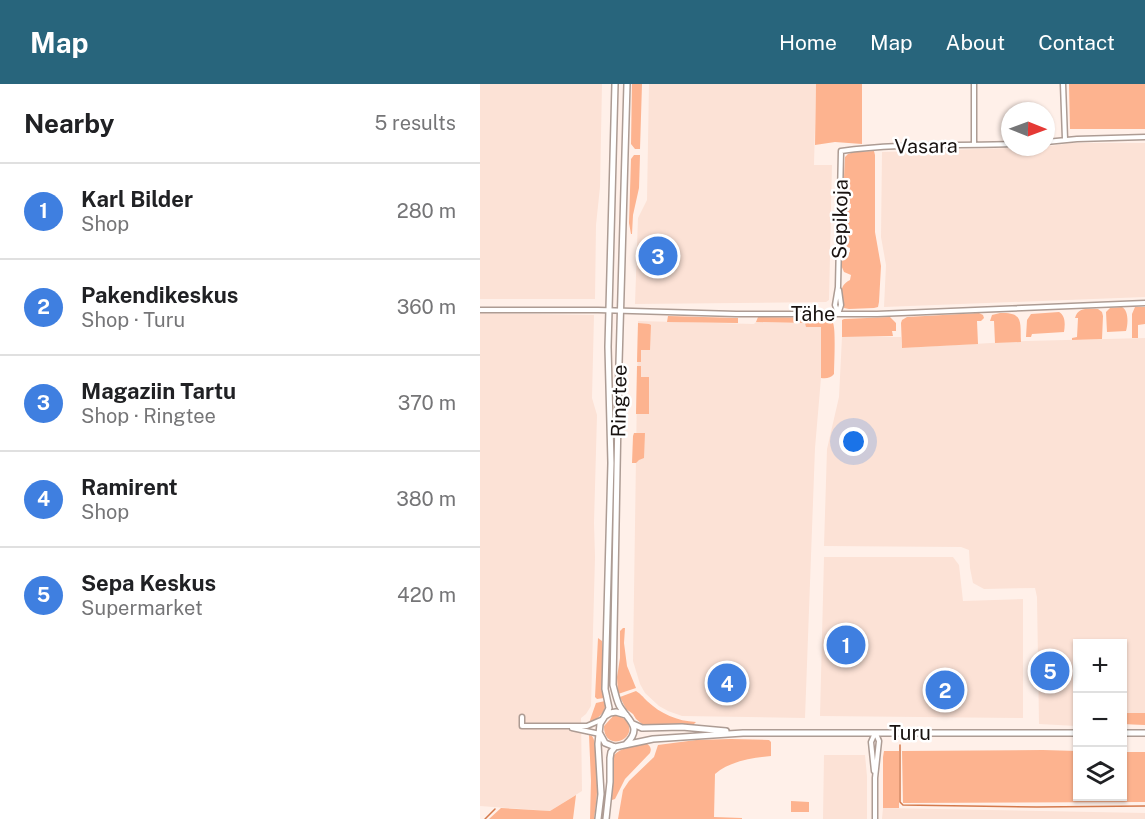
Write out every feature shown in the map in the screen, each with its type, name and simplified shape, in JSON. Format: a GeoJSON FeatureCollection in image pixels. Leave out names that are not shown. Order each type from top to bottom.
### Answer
{"type":"FeatureCollection","features":[{"type":"Feature","properties":{"kind":"main road","name":"Ringtee"},"geometry":{"type":"LineString","coordinates":[[604,718],[609,708],[605,681],[611,464],[608,310],[615,84]]}},
{"type":"Feature","properties":{"kind":"main road","name":"Ringtee"},"geometry":{"type":"LineString","coordinates":[[627,84],[614,685],[620,707],[627,716]]}},
{"type":"Feature","properties":{"kind":"main road"},"geometry":{"type":"LineString","coordinates":[[598,819],[601,794],[599,729],[604,718],[616,712],[627,716],[633,724],[633,735],[626,744],[615,747],[611,752],[606,819]]}},
{"type":"Feature","properties":{"kind":"main road","name":"Turu"},"geometry":{"type":"LineString","coordinates":[[633,724],[642,728],[682,728],[743,733]]}},
{"type":"Feature","properties":{"kind":"main road","name":"Turu"},"geometry":{"type":"LineString","coordinates":[[626,744],[743,733],[1073,733]]}},
{"type":"Feature","properties":{"kind":"main road"},"geometry":{"type":"LineString","coordinates":[[1127,733],[1145,733]]}},
{"type":"Feature","properties":{"kind":"main road"},"geometry":{"type":"LineString","coordinates":[[600,734],[605,743],[615,747]]}},
{"type":"Feature","properties":{"kind":"street"},"geometry":{"type":"LineString","coordinates":[[974,84],[974,145]]}},
{"type":"Feature","properties":{"kind":"street"},"geometry":{"type":"LineString","coordinates":[[1064,84],[1065,140]]}},
{"type":"Feature","properties":{"kind":"street"},"geometry":{"type":"LineString","coordinates":[[1055,141],[1145,137]]}},
{"type":"Feature","properties":{"kind":"street","name":"Vasara"},"geometry":{"type":"LineString","coordinates":[[841,151],[919,145],[1001,144]]}},
{"type":"Feature","properties":{"kind":"street","name":"Sepikoja"},"geometry":{"type":"LineString","coordinates":[[838,314],[835,305],[838,287],[841,151]]}},
{"type":"Feature","properties":{"kind":"street","name":"Tähe"},"geometry":{"type":"LineString","coordinates":[[480,310],[880,314],[1145,303]]}},
{"type":"Feature","properties":{"kind":"street"},"geometry":{"type":"LineString","coordinates":[[522,717],[522,726],[587,726],[604,718]]}},
{"type":"Feature","properties":{"kind":"street"},"geometry":{"type":"LineString","coordinates":[[565,726],[587,733],[600,734]]}},
{"type":"Feature","properties":{"kind":"street"},"geometry":{"type":"LineString","coordinates":[[875,733],[871,742],[875,778]]}},
{"type":"Feature","properties":{"kind":"street"},"geometry":{"type":"LineString","coordinates":[[875,733],[879,741],[875,778],[875,819]]}},
{"type":"Feature","properties":{"kind":"shaded area"},"geometry":{"type":"Polygon","coordinates":[[[480,84],[602,84],[595,299],[480,299],[480,84]]]}},
{"type":"Feature","properties":{"kind":"shaded area"},"geometry":{"type":"Polygon","coordinates":[[[632,84],[642,84],[640,149],[635,149],[631,144],[632,84]]]}},
{"type":"Feature","properties":{"kind":"shaded area"},"geometry":{"type":"Polygon","coordinates":[[[649,84],[816,84],[814,165],[832,165],[829,300],[826,302],[635,304],[638,218],[647,200],[649,84]]]}},
{"type":"Feature","properties":{"kind":"shaded area"},"geometry":{"type":"Polygon","coordinates":[[[816,84],[862,84],[862,144],[835,142],[815,145],[816,84]]]}},
{"type":"Feature","properties":{"kind":"shaded area"},"geometry":{"type":"Polygon","coordinates":[[[1069,84],[1145,84],[1145,129],[1070,129],[1069,84]]]}},
{"type":"Feature","properties":{"kind":"shaded area"},"geometry":{"type":"Polygon","coordinates":[[[1071,143],[1145,143],[1145,297],[884,307],[886,265],[881,237],[882,152],[1001,148],[1001,156],[1055,156],[1055,145],[1071,143]]]}},
{"type":"Feature","properties":{"kind":"shaded area"},"geometry":{"type":"Polygon","coordinates":[[[874,151],[875,232],[881,266],[879,302],[878,307],[874,308],[849,309],[844,308],[841,295],[842,288],[850,280],[851,275],[844,272],[841,265],[844,255],[850,252],[850,248],[845,246],[842,230],[843,214],[845,210],[851,208],[851,204],[843,197],[845,157],[854,152],[874,151]]]}},
{"type":"Feature","properties":{"kind":"shaded area"},"geometry":{"type":"Polygon","coordinates":[[[634,155],[640,155],[639,188],[631,234],[629,223],[631,159],[634,155]]]}},
{"type":"Feature","properties":{"kind":"shaded area"},"geometry":{"type":"Polygon","coordinates":[[[1122,307],[1127,315],[1126,331],[1107,332],[1106,312],[1110,308],[1122,307]]]}},
{"type":"Feature","properties":{"kind":"shaded area"},"geometry":{"type":"Polygon","coordinates":[[[1135,307],[1145,307],[1145,324],[1138,325],[1138,338],[1132,338],[1132,314],[1135,307]]]}},
{"type":"Feature","properties":{"kind":"shaded area"},"geometry":{"type":"Polygon","coordinates":[[[1084,309],[1098,309],[1103,316],[1102,339],[1072,340],[1077,337],[1078,318],[1075,318],[1076,314],[1084,309]]]}},
{"type":"Feature","properties":{"kind":"shaded area"},"geometry":{"type":"Polygon","coordinates":[[[1059,312],[1064,318],[1064,332],[1032,334],[1031,337],[1026,337],[1027,320],[1031,314],[1059,312]]]}},
{"type":"Feature","properties":{"kind":"shaded area"},"geometry":{"type":"Polygon","coordinates":[[[480,313],[594,315],[592,398],[597,415],[591,706],[581,718],[582,791],[550,811],[480,806],[480,313]]]}},
{"type":"Feature","properties":{"kind":"shaded area"},"geometry":{"type":"Polygon","coordinates":[[[979,313],[984,318],[977,321],[978,344],[902,348],[901,323],[907,317],[979,313]]]}},
{"type":"Feature","properties":{"kind":"shaded area"},"geometry":{"type":"Polygon","coordinates":[[[1000,313],[1017,316],[1021,342],[995,343],[994,321],[990,321],[992,315],[1000,313]]]}},
{"type":"Feature","properties":{"kind":"shaded area"},"geometry":{"type":"Polygon","coordinates":[[[668,316],[738,318],[738,323],[667,322],[668,316]]]}},
{"type":"Feature","properties":{"kind":"shaded area"},"geometry":{"type":"Polygon","coordinates":[[[758,317],[830,320],[833,323],[834,333],[834,374],[828,378],[821,378],[821,327],[806,327],[805,323],[756,322],[758,317]]]}},
{"type":"Feature","properties":{"kind":"shaded area"},"geometry":{"type":"Polygon","coordinates":[[[890,317],[896,323],[896,331],[892,331],[893,336],[842,337],[842,320],[844,319],[890,317]]]}},
{"type":"Feature","properties":{"kind":"shaded area"},"geometry":{"type":"Polygon","coordinates":[[[638,321],[805,323],[821,327],[821,378],[815,448],[805,718],[682,716],[659,706],[645,693],[640,684],[633,661],[638,321]]]}},
{"type":"Feature","properties":{"kind":"shaded area"},"geometry":{"type":"Polygon","coordinates":[[[638,323],[651,325],[650,350],[641,350],[641,362],[637,362],[638,323]]]}},
{"type":"Feature","properties":{"kind":"shaded area"},"geometry":{"type":"Polygon","coordinates":[[[842,337],[901,337],[902,348],[1026,341],[1145,338],[1145,725],[1127,724],[1127,639],[1073,639],[1073,726],[1039,724],[1035,588],[984,589],[973,583],[969,550],[961,547],[824,546],[827,449],[839,397],[842,337]]]}},
{"type":"Feature","properties":{"kind":"shaded area"},"geometry":{"type":"Polygon","coordinates":[[[637,366],[641,366],[641,377],[649,377],[649,414],[636,414],[637,366]]]}},
{"type":"Feature","properties":{"kind":"shaded area"},"geometry":{"type":"Polygon","coordinates":[[[634,433],[645,433],[644,458],[632,463],[633,436],[634,433]]]}},
{"type":"Feature","properties":{"kind":"shaded area"},"geometry":{"type":"Polygon","coordinates":[[[824,557],[953,557],[959,565],[963,601],[1023,599],[1023,718],[820,716],[824,557]]]}},
{"type":"Feature","properties":{"kind":"shaded area"},"geometry":{"type":"Polygon","coordinates":[[[625,628],[627,666],[636,688],[618,694],[620,631],[625,628]]]}},
{"type":"Feature","properties":{"kind":"shaded area"},"geometry":{"type":"Polygon","coordinates":[[[598,638],[602,641],[604,698],[597,699],[595,697],[598,638]]]}},
{"type":"Feature","properties":{"kind":"shaded area"},"geometry":{"type":"Polygon","coordinates":[[[636,691],[652,706],[664,713],[682,720],[696,722],[693,725],[642,724],[626,709],[620,697],[636,691]]]}},
{"type":"Feature","properties":{"kind":"shaded area"},"geometry":{"type":"Polygon","coordinates":[[[605,701],[605,708],[601,714],[589,723],[596,703],[605,701]]]}},
{"type":"Feature","properties":{"kind":"shaded area"},"geometry":{"type":"Polygon","coordinates":[[[1127,713],[1145,713],[1145,725],[1127,724],[1127,713]]]}},
{"type":"Feature","properties":{"kind":"shaded area"},"geometry":{"type":"Polygon","coordinates":[[[614,715],[624,719],[629,728],[628,734],[620,741],[609,739],[605,734],[604,726],[614,715]]]}},
{"type":"Feature","properties":{"kind":"shaded area"},"geometry":{"type":"Polygon","coordinates":[[[589,735],[595,743],[598,764],[594,819],[590,819],[589,735]]]}},
{"type":"Feature","properties":{"kind":"shaded area"},"geometry":{"type":"Polygon","coordinates":[[[696,740],[769,740],[771,742],[771,756],[734,763],[715,774],[714,817],[742,819],[618,819],[623,790],[654,757],[658,745],[696,740]]]}},
{"type":"Feature","properties":{"kind":"shaded area"},"geometry":{"type":"Polygon","coordinates":[[[646,743],[650,747],[650,753],[625,779],[615,799],[612,800],[613,756],[624,749],[646,743]]]}},
{"type":"Feature","properties":{"kind":"shaded area"},"geometry":{"type":"Polygon","coordinates":[[[884,751],[899,751],[899,808],[883,808],[884,751]]]}},
{"type":"Feature","properties":{"kind":"shaded area"},"geometry":{"type":"Polygon","coordinates":[[[902,751],[1073,751],[1073,801],[1127,801],[1127,752],[1145,752],[1145,802],[903,803],[902,751]]]}},
{"type":"Feature","properties":{"kind":"shaded area"},"geometry":{"type":"Polygon","coordinates":[[[824,755],[865,755],[867,819],[823,819],[824,755]]]}},
{"type":"Feature","properties":{"kind":"shaded area"},"geometry":{"type":"Polygon","coordinates":[[[576,795],[573,819],[489,819],[501,808],[550,811],[576,795]]]}},
{"type":"Feature","properties":{"kind":"shaded area"},"geometry":{"type":"Polygon","coordinates":[[[791,801],[809,802],[809,812],[791,812],[791,801]]]}},
{"type":"Feature","properties":{"kind":"shaded area"},"geometry":{"type":"Polygon","coordinates":[[[883,808],[1145,813],[1145,819],[882,819],[883,808]]]}},
{"type":"Feature","properties":{"kind":"waterway"},"geometry":{"type":"LineString","coordinates":[[900,745],[900,802],[903,805],[1145,806]]}},
{"type":"Feature","properties":{"kind":"waterway"},"geometry":{"type":"LineString","coordinates":[[485,819],[495,809]]}},
{"type":"Feature","properties":{"kind":"place","name":"Magaziin Tartu"},"geometry":{"type":"Point","coordinates":[658,256]}},
{"type":"Feature","properties":{"kind":"place","name":"Karl Bilder"},"geometry":{"type":"Point","coordinates":[846,645]}},
{"type":"Feature","properties":{"kind":"place","name":"Sepa Keskus"},"geometry":{"type":"Point","coordinates":[1050,671]}},
{"type":"Feature","properties":{"kind":"place","name":"Ramirent"},"geometry":{"type":"Point","coordinates":[727,683]}},
{"type":"Feature","properties":{"kind":"place","name":"Pakendikeskus"},"geometry":{"type":"Point","coordinates":[945,690]}}]}
